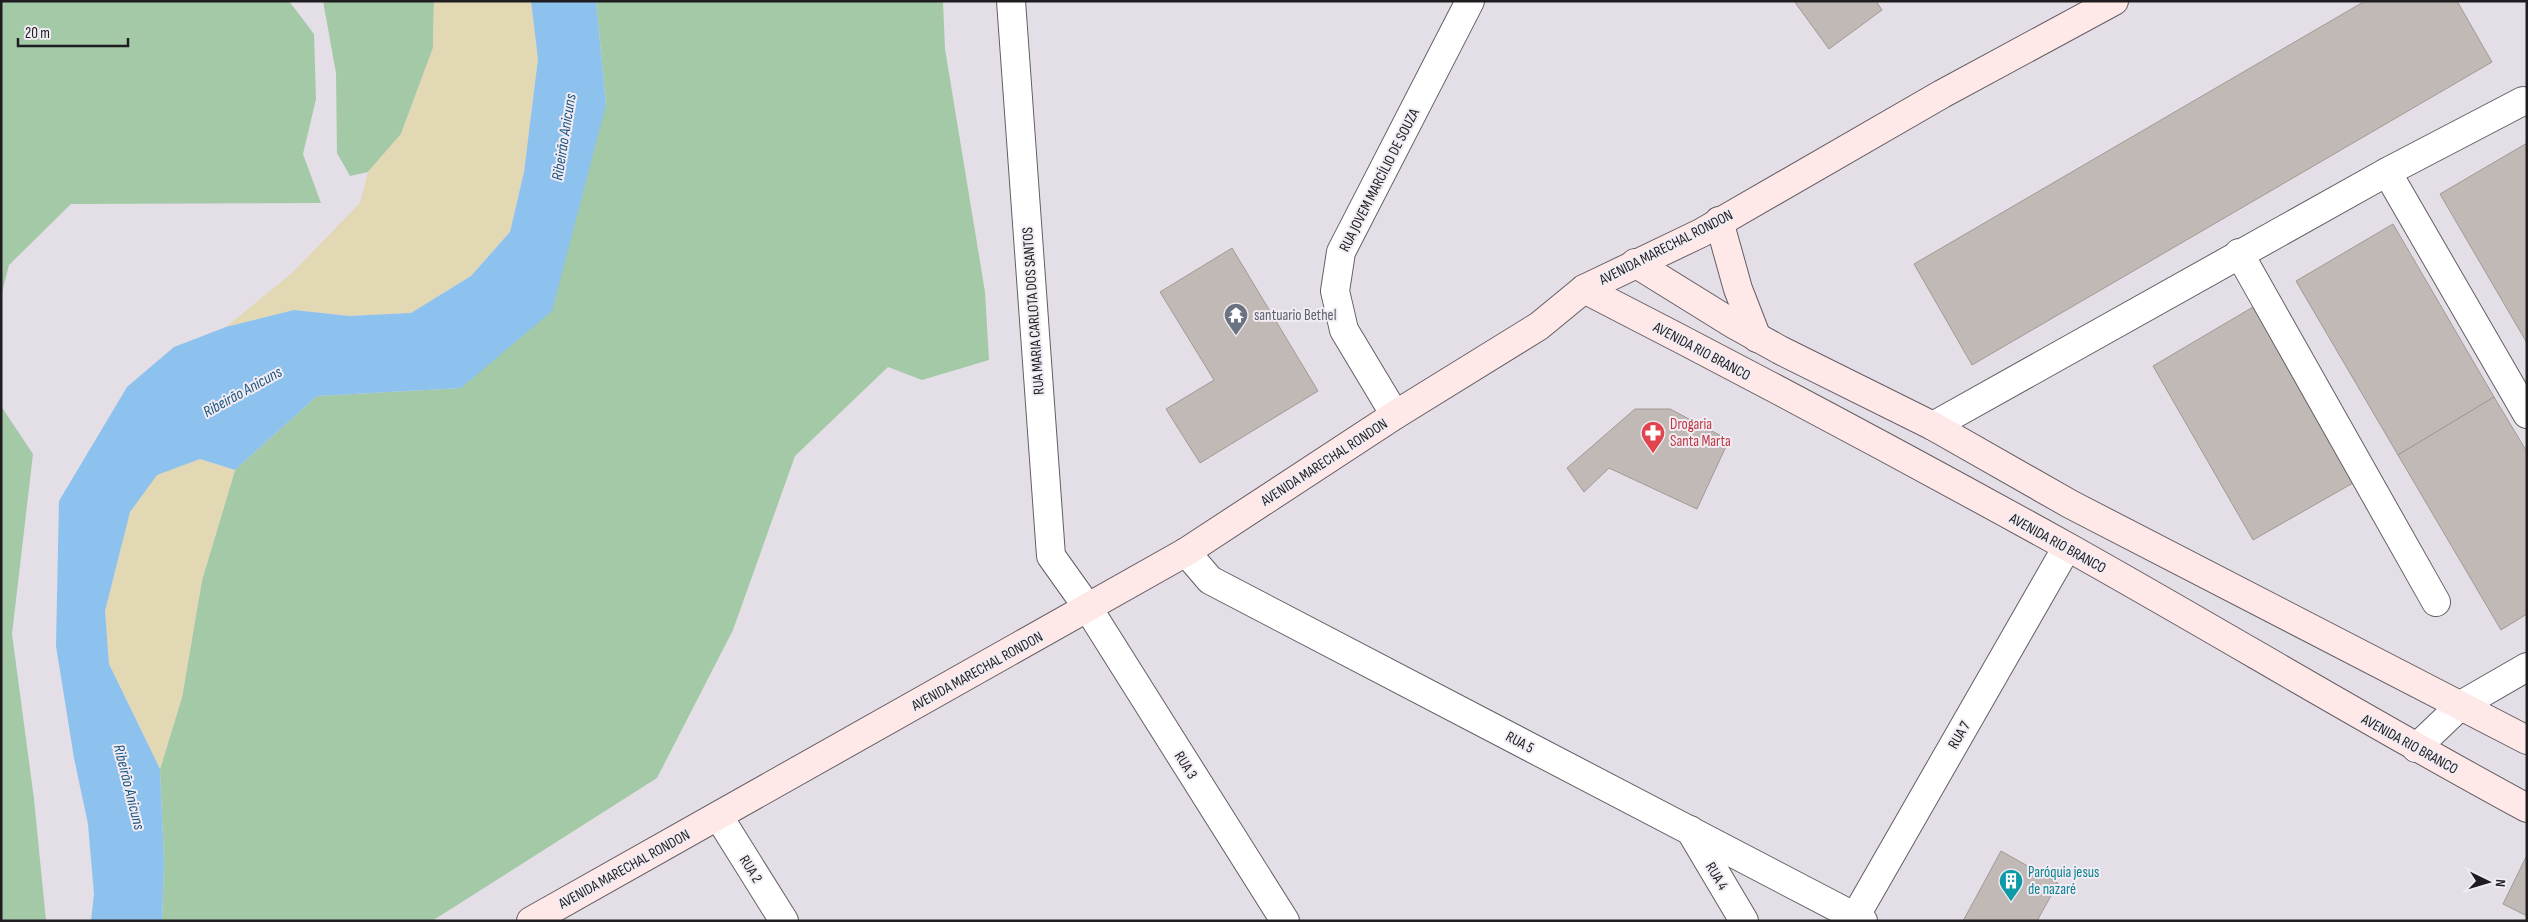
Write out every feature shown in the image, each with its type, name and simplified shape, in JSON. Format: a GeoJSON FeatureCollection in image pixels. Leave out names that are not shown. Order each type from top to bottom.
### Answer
{"type":"FeatureCollection","features":[{"type":"Feature","properties":{"kind":"street","name":"RUA MARIA CARLOTA DOS SANTOS"},"geometry":{"type":"LineString","coordinates":[[1011,1],[1051,556],[1088,608]]}},
{"type":"Feature","properties":{"kind":"street","name":"RUA JOVEM MARCÍLIO DE SOUZA"},"geometry":{"type":"LineString","coordinates":[[1396,415],[1344,330],[1335,291],[1341,252],[1470,1]]}},
{"type":"Feature","properties":{"kind":"street","name":"AVENIDA MARECHAL RONDON"},"geometry":{"type":"LineString","coordinates":[[531,921],[1186,552],[1396,415],[1539,326],[1584,289],[1700,233],[1942,94],[2114,1]]}},
{"type":"Feature","properties":{"kind":"street"},"geometry":{"type":"LineString","coordinates":[[1933,426],[2239,253],[2387,172],[2523,101]]}},
{"type":"Feature","properties":{"kind":"street"},"geometry":{"type":"LineString","coordinates":[[2387,172],[2527,414]]}},
{"type":"Feature","properties":{"kind":"street"},"geometry":{"type":"LineString","coordinates":[[1719,221],[1738,289],[1757,338]]}},
{"type":"Feature","properties":{"kind":"street"},"geometry":{"type":"LineString","coordinates":[[2239,253],[2436,602]]}},
{"type":"Feature","properties":{"kind":"street"},"geometry":{"type":"LineString","coordinates":[[1635,263],[1757,338],[1933,426],[2070,504],[2527,740]]}},
{"type":"Feature","properties":{"kind":"street","name":"AVENIDA RIO BRANCO"},"geometry":{"type":"LineString","coordinates":[[1584,289],[2066,547],[2416,748],[2527,808]]}},
{"type":"Feature","properties":{"kind":"street","name":"RUA 7"},"geometry":{"type":"LineString","coordinates":[[1856,919],[2066,547]]}},
{"type":"Feature","properties":{"kind":"street","name":"RUA 5"},"geometry":{"type":"LineString","coordinates":[[1186,552],[1210,580],[1690,830],[1856,919]]}},
{"type":"Feature","properties":{"kind":"street","name":"RUA 3"},"geometry":{"type":"LineString","coordinates":[[1088,608],[1285,921]]}},
{"type":"Feature","properties":{"kind":"street"},"geometry":{"type":"LineString","coordinates":[[2416,748],[2462,705],[2527,667]]}},
{"type":"Feature","properties":{"kind":"street","name":"RUA 2"},"geometry":{"type":"LineString","coordinates":[[718,816],[784,921]]}},
{"type":"Feature","properties":{"kind":"street","name":"RUA 4"},"geometry":{"type":"LineString","coordinates":[[1690,830],[1744,921]]}},
{"type":"Feature","properties":{"kind":"green space"},"geometry":{"type":"Polygon","coordinates":[[[1,1],[289,1],[314,34],[316,99],[303,154],[321,203],[71,204],[9,265],[1,296],[1,1]]]}},
{"type":"Feature","properties":{"kind":"green space"},"geometry":{"type":"Polygon","coordinates":[[[323,1],[434,1],[433,48],[401,134],[368,172],[350,176],[337,153],[336,73],[323,1]]]}},
{"type":"Feature","properties":{"kind":"green space"},"geometry":{"type":"Polygon","coordinates":[[[596,1],[943,1],[945,49],[985,292],[989,360],[922,380],[888,367],[795,456],[733,630],[657,778],[432,921],[162,921],[164,863],[160,769],[182,697],[202,580],[235,470],[317,396],[461,388],[606,105],[596,1]]]}},
{"type":"Feature","properties":{"kind":"green space"},"geometry":{"type":"Polygon","coordinates":[[[1,406],[33,454],[12,634],[34,799],[46,921],[1,921],[1,406]]]}},
{"type":"Feature","properties":{"kind":"sand"},"geometry":{"type":"Polygon","coordinates":[[[434,1],[531,1],[538,59],[524,172],[510,232],[471,276],[411,313],[349,316],[294,310],[226,327],[292,273],[360,203],[368,172],[401,134],[433,48],[434,1]]]}},
{"type":"Feature","properties":{"kind":"sand"},"geometry":{"type":"Polygon","coordinates":[[[200,459],[235,470],[202,580],[182,697],[160,769],[109,664],[105,611],[130,512],[157,474],[200,459]]]}},
{"type":"Feature","properties":{"kind":"water","name":"Ribeirão Anicuns"},"geometry":{"type":"Polygon","coordinates":[[[531,1],[596,1],[606,105],[552,311],[461,388],[317,396],[235,470],[200,459],[157,475],[130,512],[105,611],[109,664],[160,769],[164,863],[162,921],[91,921],[94,894],[88,824],[74,758],[56,646],[59,501],[127,387],[174,347],[226,327],[294,310],[349,316],[411,313],[471,276],[510,232],[524,172],[538,59],[531,1]]]}},
{"type":"Feature","properties":{"kind":"building"},"geometry":{"type":"Polygon","coordinates":[[[1794,1],[1876,1],[1882,10],[1829,49],[1794,1]]]}},
{"type":"Feature","properties":{"kind":"building"},"geometry":{"type":"Polygon","coordinates":[[[2365,1],[2457,1],[2492,62],[1972,365],[1914,264],[2365,1]]]}},
{"type":"Feature","properties":{"kind":"building"},"geometry":{"type":"Polygon","coordinates":[[[2527,143],[2527,343],[2440,194],[2527,143]]]}},
{"type":"Feature","properties":{"kind":"building"},"geometry":{"type":"Polygon","coordinates":[[[2393,224],[2494,397],[2398,455],[2296,281],[2393,224]]]}},
{"type":"Feature","properties":{"kind":"building","name":"santuario Bethel"},"geometry":{"type":"Polygon","coordinates":[[[1232,248],[1318,391],[1200,463],[1166,409],[1214,380],[1160,292],[1232,248]]]}},
{"type":"Feature","properties":{"kind":"building"},"geometry":{"type":"Polygon","coordinates":[[[2253,307],[2353,483],[2253,540],[2153,366],[2253,307]]]}},
{"type":"Feature","properties":{"kind":"building"},"geometry":{"type":"Polygon","coordinates":[[[2494,397],[2527,452],[2527,614],[2501,630],[2398,455],[2494,397]]]}},
{"type":"Feature","properties":{"kind":"building","name":"Drogaria Santa Marta"},"geometry":{"type":"Polygon","coordinates":[[[1635,409],[1670,409],[1729,440],[1697,509],[1609,468],[1584,492],[1567,468],[1635,409]]]}},
{"type":"Feature","properties":{"kind":"building","name":"Paróquia jesus de nazaré"},"geometry":{"type":"Polygon","coordinates":[[[2001,851],[2058,883],[2037,921],[1963,921],[2001,851]]]}},
{"type":"Feature","properties":{"kind":"building"},"geometry":{"type":"Polygon","coordinates":[[[2527,857],[2527,916],[2503,904],[2527,857]]]}},
{"type":"Feature","properties":{"kind":"place","name":"santuario Bethel"},"geometry":{"type":"Point","coordinates":[1236,336]}},
{"type":"Feature","properties":{"kind":"place","name":"Drogaria Santa Marta"},"geometry":{"type":"Point","coordinates":[1653,454]}},
{"type":"Feature","properties":{"kind":"place","name":"Paróquia jesus de nazaré"},"geometry":{"type":"Point","coordinates":[2011,902]}}]}
